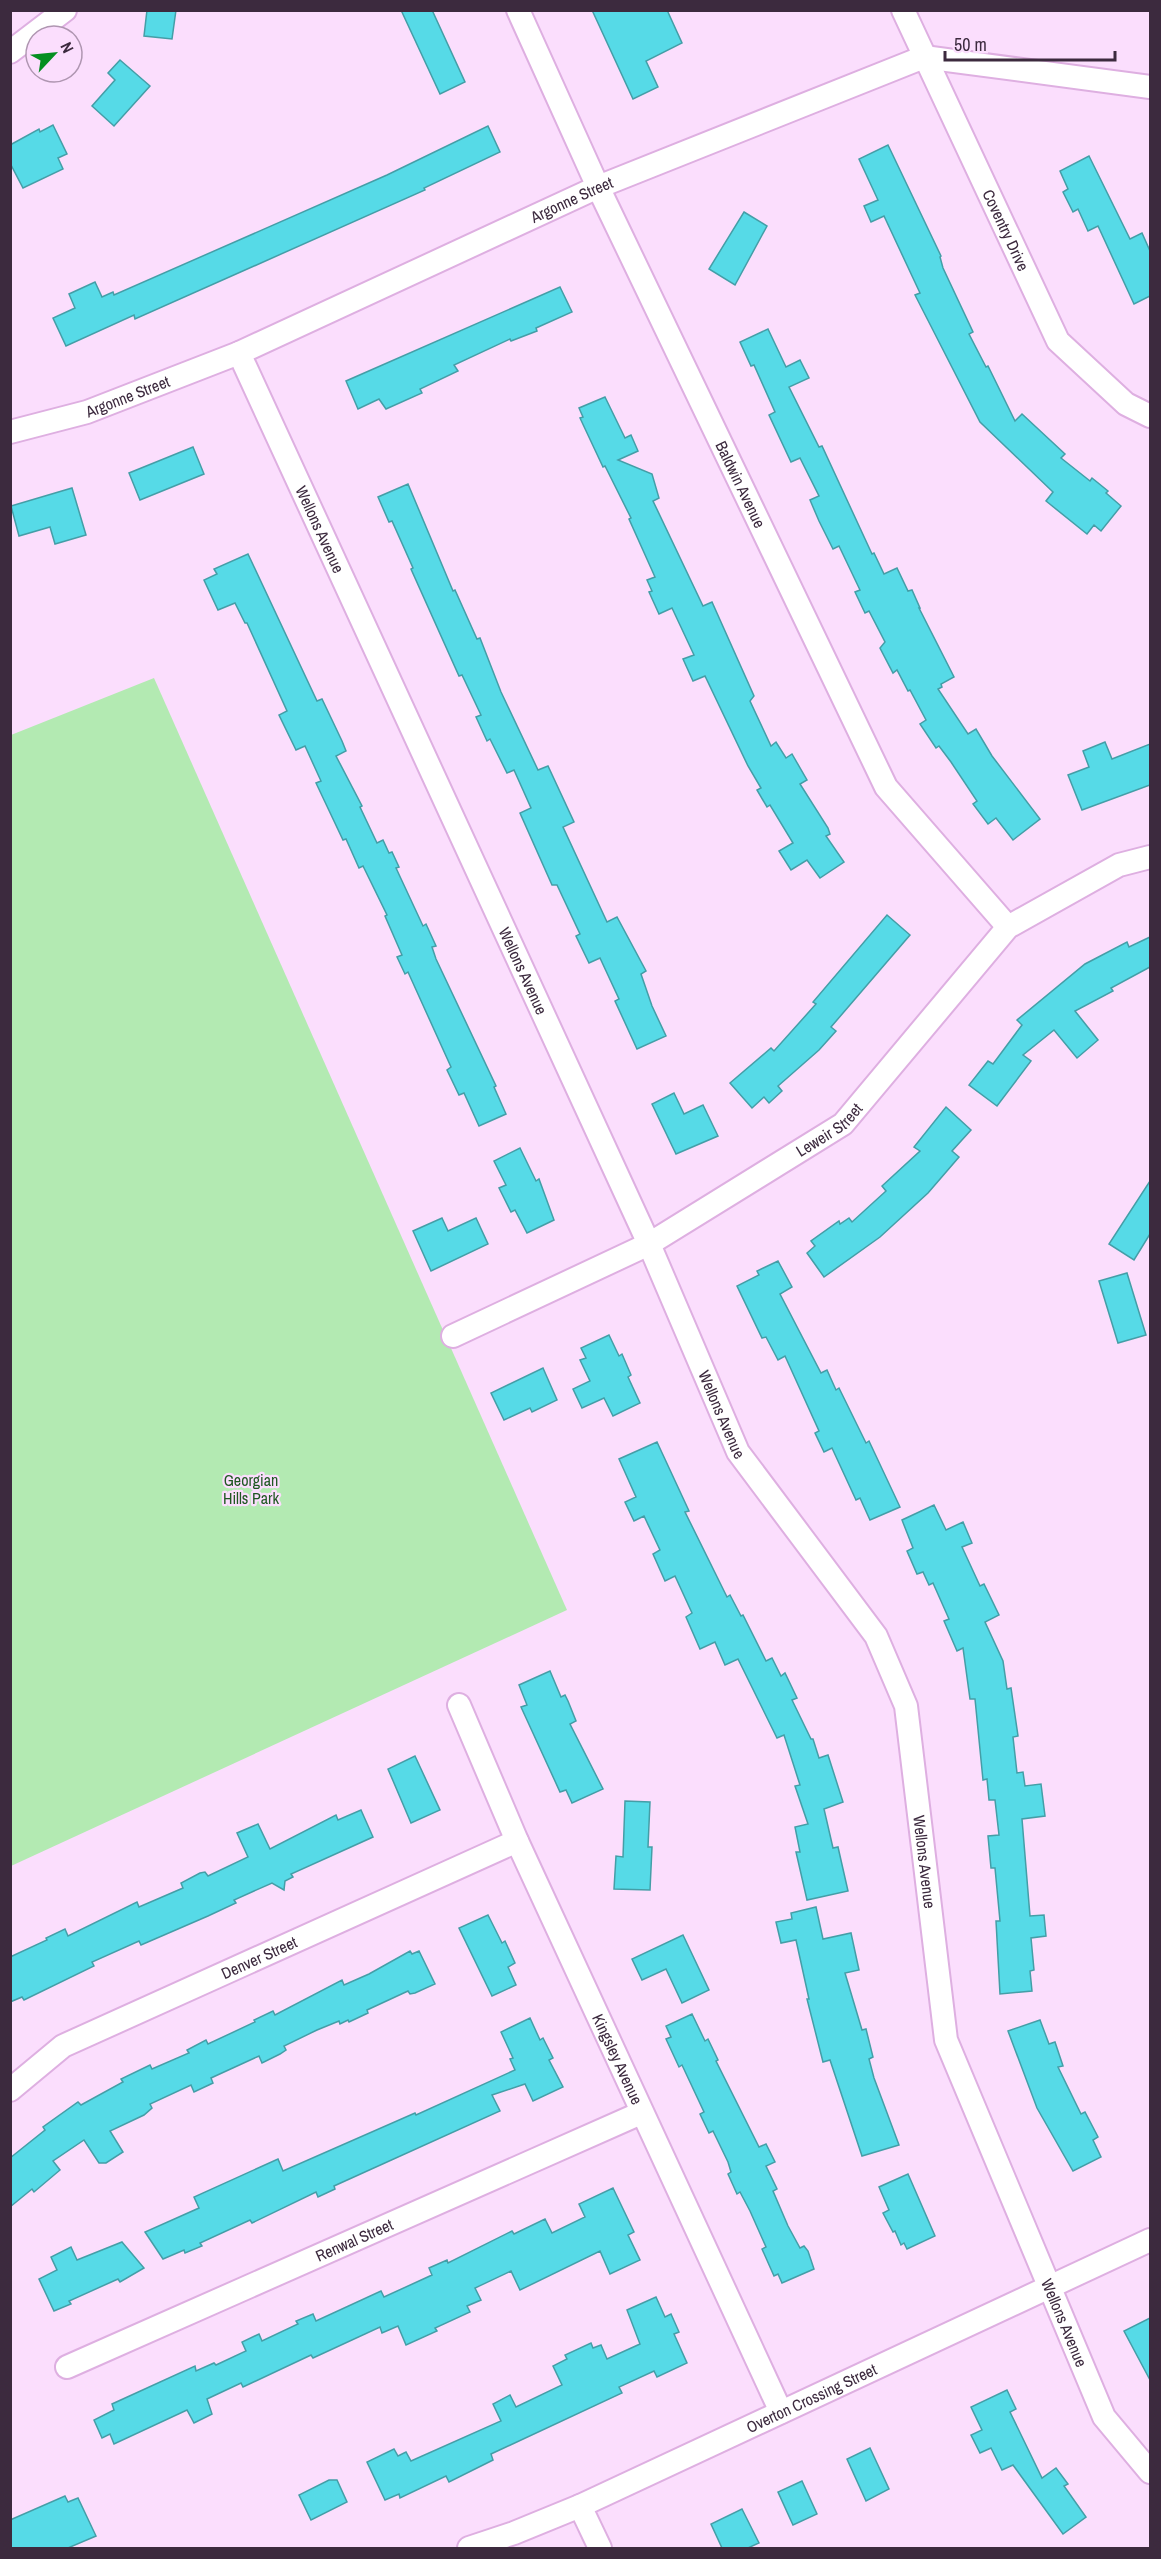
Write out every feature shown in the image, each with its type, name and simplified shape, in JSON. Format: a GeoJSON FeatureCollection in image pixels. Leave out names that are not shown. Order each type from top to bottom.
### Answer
{"type":"FeatureCollection","features":[{"type":"Feature","properties":{"kind":"street"},"geometry":{"type":"LineString","coordinates":[[10,52],[65,10]]}},
{"type":"Feature","properties":{"kind":"street","name":"Baldwin Avenue"},"geometry":{"type":"LineString","coordinates":[[518,10],[598,187],[886,787],[1008,927]]}},
{"type":"Feature","properties":{"kind":"street","name":"Coventry Drive"},"geometry":{"type":"LineString","coordinates":[[903,10],[1058,341],[1126,404],[1150,416]]}},
{"type":"Feature","properties":{"kind":"street","name":"Argonne Street"},"geometry":{"type":"LineString","coordinates":[[10,432],[87,412],[240,353],[598,187],[924,57],[1150,87]]}},
{"type":"Feature","properties":{"kind":"street","name":"Wellons Avenue"},"geometry":{"type":"LineString","coordinates":[[240,353],[649,1244],[738,1452],[876,1636],[906,1706],[946,2040],[1104,2417],[1150,2472]]}},
{"type":"Feature","properties":{"kind":"street","name":"Leweir Street"},"geometry":{"type":"LineString","coordinates":[[453,1335],[649,1244],[843,1124],[1008,927],[1119,865],[1150,857]]}},
{"type":"Feature","properties":{"kind":"street","name":"Kingsley Avenue"},"geometry":{"type":"LineString","coordinates":[[459,1705],[517,1841],[781,2412]]}},
{"type":"Feature","properties":{"kind":"street","name":"Denver Street"},"geometry":{"type":"LineString","coordinates":[[10,2090],[63,2046],[517,1841]]}},
{"type":"Feature","properties":{"kind":"street","name":"Renwal Street"},"geometry":{"type":"LineString","coordinates":[[67,2367],[641,2113]]}},
{"type":"Feature","properties":{"kind":"street","name":"Overton Crossing Street"},"geometry":{"type":"LineString","coordinates":[[469,2548],[514,2533],[580,2506],[1050,2289],[1150,2240]]}},
{"type":"Feature","properties":{"kind":"street"},"geometry":{"type":"LineString","coordinates":[[580,2506],[600,2548]]}},
{"type":"Feature","properties":{"kind":"green space","name":"Georgian Hills Park"},"geometry":{"type":"Polygon","coordinates":[[[154,678],[567,1610],[11,1866],[11,735],[154,678]]]}},
{"type":"Feature","properties":{"kind":"building"},"geometry":{"type":"Polygon","coordinates":[[[147,10],[176,10],[172,39],[144,36],[147,10]]]}},
{"type":"Feature","properties":{"kind":"building"},"geometry":{"type":"Polygon","coordinates":[[[401,10],[432,10],[465,82],[440,94],[401,10]]]}},
{"type":"Feature","properties":{"kind":"building"},"geometry":{"type":"Polygon","coordinates":[[[592,10],[667,10],[682,43],[646,61],[658,87],[633,99],[592,10]]]}},
{"type":"Feature","properties":{"kind":"building"},"geometry":{"type":"Polygon","coordinates":[[[120,60],[150,86],[114,126],[92,106],[115,80],[108,73],[120,60]]]}},
{"type":"Feature","properties":{"kind":"building"},"geometry":{"type":"Polygon","coordinates":[[[53,125],[67,154],[58,158],[63,169],[23,188],[10,163],[10,145],[39,129],[40,132],[53,125]]]}},
{"type":"Feature","properties":{"kind":"building"},"geometry":{"type":"Polygon","coordinates":[[[488,126],[500,152],[424,188],[425,190],[135,319],[134,315],[66,346],[53,318],[75,308],[69,294],[95,282],[102,297],[113,292],[114,295],[387,175],[488,126]]]}},
{"type":"Feature","properties":{"kind":"building"},"geometry":{"type":"Polygon","coordinates":[[[888,145],[941,256],[943,268],[973,332],[969,334],[986,367],[988,366],[1015,421],[1022,414],[1065,454],[1061,458],[1090,481],[1092,478],[1121,506],[1101,531],[1094,525],[1087,534],[1046,501],[1053,492],[980,422],[915,295],[920,293],[884,216],[871,222],[864,206],[878,200],[859,159],[888,145]]]}},
{"type":"Feature","properties":{"kind":"building"},"geometry":{"type":"Polygon","coordinates":[[[1089,156],[1130,239],[1142,233],[1150,251],[1150,296],[1134,304],[1098,226],[1088,231],[1078,209],[1073,212],[1063,192],[1068,189],[1060,171],[1089,156]]]}},
{"type":"Feature","properties":{"kind":"building"},"geometry":{"type":"Polygon","coordinates":[[[744,212],[767,226],[735,285],[709,269],[744,212]]]}},
{"type":"Feature","properties":{"kind":"building"},"geometry":{"type":"Polygon","coordinates":[[[560,287],[572,312],[536,328],[537,331],[511,341],[510,339],[454,365],[458,371],[420,389],[422,393],[386,409],[379,399],[358,409],[346,381],[560,287]]]}},
{"type":"Feature","properties":{"kind":"building"},"geometry":{"type":"Polygon","coordinates":[[[768,329],[786,367],[800,360],[809,378],[789,387],[819,447],[822,446],[872,554],[874,553],[884,574],[897,568],[908,591],[912,590],[954,677],[941,684],[942,687],[938,689],[968,734],[976,729],[992,756],[1040,819],[1013,840],[996,818],[988,824],[973,804],[977,801],[951,762],[939,746],[936,748],[920,724],[926,720],[897,670],[893,673],[880,648],[885,642],[869,611],[865,613],[855,592],[860,590],[839,546],[833,549],[819,521],[810,500],[819,496],[800,458],[791,462],[769,415],[775,412],[754,365],[751,366],[740,342],[768,329]]]}},
{"type":"Feature","properties":{"kind":"building"},"geometry":{"type":"Polygon","coordinates":[[[605,397],[625,438],[631,435],[638,451],[618,460],[652,474],[659,498],[653,501],[703,606],[712,602],[754,696],[750,701],[771,746],[776,742],[786,758],[792,754],[807,780],[800,784],[828,828],[830,834],[826,836],[844,862],[820,878],[807,860],[791,870],[779,851],[793,843],[770,805],[767,807],[757,790],[761,788],[705,676],[693,681],[683,659],[694,655],[672,608],[659,614],[649,592],[652,591],[647,580],[655,577],[629,519],[631,518],[580,418],[583,417],[579,408],[605,397]]]}},
{"type":"Feature","properties":{"kind":"building"},"geometry":{"type":"Polygon","coordinates":[[[193,447],[204,474],[140,500],[129,473],[193,447]]]}},
{"type":"Feature","properties":{"kind":"building"},"geometry":{"type":"Polygon","coordinates":[[[408,484],[453,591],[455,590],[477,639],[480,638],[501,692],[538,770],[548,766],[574,822],[563,827],[607,922],[617,917],[646,971],[641,974],[666,1036],[637,1049],[615,1001],[619,999],[600,958],[589,963],[576,936],[580,934],[557,885],[552,885],[520,813],[531,808],[514,770],[507,773],[490,739],[487,741],[476,717],[481,715],[462,675],[459,676],[392,521],[389,522],[378,497],[408,484]]]}},
{"type":"Feature","properties":{"kind":"building"},"geometry":{"type":"Polygon","coordinates":[[[72,488],[86,535],[55,544],[50,527],[19,536],[11,506],[72,488]]]}},
{"type":"Feature","properties":{"kind":"building"},"geometry":{"type":"Polygon","coordinates":[[[248,554],[317,701],[322,699],[342,741],[346,751],[336,756],[362,806],[360,807],[377,843],[383,840],[389,853],[392,852],[399,867],[396,868],[423,926],[426,924],[436,946],[432,947],[436,959],[496,1086],[494,1087],[506,1114],[479,1126],[464,1093],[459,1095],[447,1070],[451,1067],[408,972],[405,974],[397,957],[402,955],[385,916],[387,915],[363,866],[359,868],[346,839],[343,840],[316,783],[321,781],[305,746],[296,750],[279,715],[287,711],[247,623],[235,603],[218,610],[204,580],[217,574],[214,569],[248,554]]]}},
{"type":"Feature","properties":{"kind":"building"},"geometry":{"type":"Polygon","coordinates":[[[1105,742],[1112,759],[1150,744],[1150,785],[1082,810],[1068,775],[1089,767],[1083,751],[1105,742]]]}},
{"type":"Feature","properties":{"kind":"building"},"geometry":{"type":"Polygon","coordinates":[[[887,915],[910,935],[831,1027],[836,1031],[819,1050],[778,1086],[782,1091],[769,1103],[764,1097],[752,1108],[730,1083],[771,1048],[774,1051],[816,1004],[813,1002],[887,915]]]}},
{"type":"Feature","properties":{"kind":"building"},"geometry":{"type":"Polygon","coordinates":[[[1150,937],[1150,967],[1111,988],[1113,991],[1075,1011],[1098,1040],[1077,1058],[1054,1030],[1023,1055],[1031,1061],[997,1106],[969,1085],[988,1061],[993,1064],[1022,1025],[1017,1020],[1085,964],[1127,942],[1129,947],[1150,937]]]}},
{"type":"Feature","properties":{"kind":"building"},"geometry":{"type":"Polygon","coordinates":[[[674,1093],[684,1114],[703,1105],[718,1136],[676,1154],[652,1104],[674,1093]]]}},
{"type":"Feature","properties":{"kind":"building"},"geometry":{"type":"Polygon","coordinates":[[[946,1107],[971,1130],[952,1151],[959,1157],[928,1193],[880,1237],[824,1277],[807,1253],[815,1246],[811,1241],[839,1221],[840,1224],[849,1218],[852,1222],[886,1191],[882,1186],[920,1151],[914,1147],[946,1107]]]}},
{"type":"Feature","properties":{"kind":"building"},"geometry":{"type":"Polygon","coordinates":[[[520,1148],[536,1181],[539,1179],[554,1220],[527,1233],[515,1210],[511,1212],[499,1188],[506,1185],[494,1161],[520,1148]]]}},
{"type":"Feature","properties":{"kind":"building"},"geometry":{"type":"Polygon","coordinates":[[[1150,1181],[1150,1234],[1134,1260],[1109,1244],[1150,1181]]]}},
{"type":"Feature","properties":{"kind":"building"},"geometry":{"type":"Polygon","coordinates":[[[442,1218],[448,1231],[476,1218],[488,1244],[431,1271],[413,1231],[442,1218]]]}},
{"type":"Feature","properties":{"kind":"building"},"geometry":{"type":"Polygon","coordinates":[[[778,1261],[792,1287],[780,1294],[821,1373],[827,1370],[836,1390],[839,1388],[866,1443],[869,1441],[900,1507],[870,1520],[860,1498],[856,1500],[832,1448],[824,1452],[815,1433],[819,1431],[785,1356],[778,1360],[766,1337],[762,1338],[737,1286],[759,1275],[757,1271],[778,1261]]]}},
{"type":"Feature","properties":{"kind":"building"},"geometry":{"type":"Polygon","coordinates":[[[1127,1273],[1146,1335],[1118,1343],[1099,1281],[1127,1273]]]}},
{"type":"Feature","properties":{"kind":"building"},"geometry":{"type":"Polygon","coordinates":[[[609,1335],[619,1356],[622,1354],[631,1375],[628,1377],[640,1403],[613,1416],[604,1398],[582,1408],[573,1389],[590,1381],[580,1360],[586,1358],[581,1348],[609,1335]]]}},
{"type":"Feature","properties":{"kind":"building"},"geometry":{"type":"Polygon","coordinates":[[[543,1368],[557,1400],[532,1412],[530,1408],[504,1420],[491,1393],[543,1368]]]}},
{"type":"Feature","properties":{"kind":"building"},"geometry":{"type":"Polygon","coordinates":[[[657,1442],[689,1511],[685,1512],[727,1597],[730,1595],[741,1616],[743,1615],[766,1661],[772,1658],[781,1676],[785,1673],[797,1698],[792,1700],[813,1739],[819,1758],[828,1755],[843,1802],[824,1809],[833,1848],[838,1847],[848,1891],[807,1900],[796,1852],[800,1852],[795,1827],[808,1824],[795,1786],[800,1785],[784,1735],[777,1738],[738,1659],[725,1665],[715,1642],[700,1649],[686,1617],[692,1613],[675,1576],[665,1581],[653,1554],[660,1550],[644,1516],[634,1521],[625,1502],[636,1497],[619,1459],[657,1442]]]}},
{"type":"Feature","properties":{"kind":"building"},"geometry":{"type":"Polygon","coordinates":[[[934,1505],[946,1530],[963,1522],[972,1543],[962,1547],[980,1586],[984,1584],[999,1615],[985,1622],[1003,1661],[1007,1689],[1011,1688],[1018,1736],[1013,1737],[1017,1773],[1023,1772],[1025,1786],[1041,1784],[1045,1816],[1022,1819],[1030,1916],[1044,1915],[1046,1936],[1031,1938],[1034,1970],[1030,1971],[1032,1991],[1000,1994],[996,1921],[1000,1921],[995,1868],[991,1868],[988,1836],[999,1835],[995,1800],[989,1800],[987,1779],[983,1780],[975,1699],[970,1699],[963,1648],[957,1651],[944,1621],[949,1619],[933,1583],[929,1585],[923,1572],[917,1574],[907,1551],[913,1548],[902,1520],[934,1505]]]}},
{"type":"Feature","properties":{"kind":"building"},"geometry":{"type":"Polygon","coordinates":[[[550,1671],[561,1697],[565,1695],[568,1701],[576,1721],[570,1724],[603,1789],[572,1803],[566,1790],[560,1792],[521,1707],[527,1705],[519,1685],[550,1671]]]}},
{"type":"Feature","properties":{"kind":"building"},"geometry":{"type":"Polygon","coordinates":[[[415,1756],[440,1810],[411,1823],[388,1769],[415,1756]]]}},
{"type":"Feature","properties":{"kind":"building"},"geometry":{"type":"Polygon","coordinates":[[[625,1801],[650,1802],[648,1847],[652,1847],[650,1890],[614,1889],[616,1856],[623,1857],[625,1801]]]}},
{"type":"Feature","properties":{"kind":"building"},"geometry":{"type":"Polygon","coordinates":[[[361,1810],[373,1837],[291,1874],[293,1877],[285,1881],[284,1890],[272,1883],[234,1900],[236,1903],[208,1916],[141,1945],[139,1941],[92,1962],[94,1966],[24,2000],[22,1997],[10,2002],[10,1957],[65,1929],[68,1936],[137,1902],[139,1907],[183,1888],[181,1883],[200,1873],[205,1872],[208,1876],[248,1857],[237,1833],[258,1824],[270,1849],[336,1815],[338,1820],[361,1810]]]}},
{"type":"Feature","properties":{"kind":"building"},"geometry":{"type":"Polygon","coordinates":[[[816,1907],[823,1939],[851,1933],[859,1970],[845,1973],[862,2030],[866,2029],[873,2057],[869,2059],[874,2078],[899,2145],[862,2156],[830,2060],[823,2062],[807,1999],[809,1999],[796,1940],[781,1943],[776,1922],[792,1919],[791,1913],[816,1907]]]}},
{"type":"Feature","properties":{"kind":"building"},"geometry":{"type":"Polygon","coordinates":[[[488,1915],[502,1943],[505,1941],[515,1963],[508,1967],[516,1985],[492,1996],[459,1928],[488,1915]]]}},
{"type":"Feature","properties":{"kind":"building"},"geometry":{"type":"Polygon","coordinates":[[[683,1935],[709,1990],[682,2003],[666,1969],[642,1980],[632,1959],[683,1935]]]}},
{"type":"Feature","properties":{"kind":"building"},"geometry":{"type":"Polygon","coordinates":[[[410,1951],[412,1954],[419,1951],[435,1984],[415,1993],[410,1994],[408,1991],[367,2010],[368,2013],[349,2022],[348,2020],[340,2024],[339,2021],[317,2030],[284,2046],[286,2050],[262,2063],[259,2056],[211,2078],[213,2083],[194,2092],[191,2085],[150,2104],[152,2108],[144,2115],[110,2131],[123,2152],[106,2163],[99,2163],[84,2140],[53,2161],[60,2170],[34,2192],[32,2189],[10,2207],[10,2158],[45,2130],[43,2127],[78,2102],[81,2105],[123,2082],[121,2079],[150,2065],[152,2069],[189,2053],[187,2050],[206,2040],[208,2044],[273,2011],[275,2015],[342,1980],[344,1985],[410,1951]]]}},
{"type":"Feature","properties":{"kind":"building"},"geometry":{"type":"Polygon","coordinates":[[[692,2014],[705,2041],[708,2039],[718,2060],[716,2061],[759,2147],[766,2144],[775,2162],[766,2166],[777,2189],[773,2191],[800,2248],[804,2246],[808,2251],[814,2269],[782,2283],[778,2274],[774,2276],[762,2249],[766,2247],[750,2211],[740,2192],[737,2194],[728,2174],[731,2172],[728,2162],[713,2131],[709,2133],[700,2114],[704,2112],[682,2065],[679,2067],[666,2039],[671,2037],[666,2026],[692,2014]]]}},
{"type":"Feature","properties":{"kind":"building"},"geometry":{"type":"Polygon","coordinates":[[[530,2018],[540,2040],[543,2038],[553,2058],[549,2060],[563,2087],[533,2101],[525,2084],[492,2095],[500,2111],[334,2186],[335,2189],[318,2197],[316,2192],[252,2223],[250,2220],[200,2243],[202,2246],[185,2253],[184,2250],[163,2259],[145,2232],[199,2208],[194,2197],[278,2159],[283,2171],[515,2070],[510,2059],[513,2058],[501,2032],[530,2018]]]}},
{"type":"Feature","properties":{"kind":"building"},"geometry":{"type":"Polygon","coordinates":[[[1040,2020],[1049,2044],[1055,2042],[1063,2066],[1058,2067],[1081,2114],[1085,2112],[1098,2137],[1093,2140],[1101,2157],[1073,2171],[1037,2108],[1008,2031],[1040,2020]]]}},
{"type":"Feature","properties":{"kind":"building"},"geometry":{"type":"Polygon","coordinates":[[[908,2174],[935,2236],[907,2249],[904,2243],[901,2245],[883,2213],[889,2210],[879,2187],[908,2174]]]}},
{"type":"Feature","properties":{"kind":"building"},"geometry":{"type":"Polygon","coordinates":[[[613,2188],[634,2232],[628,2235],[640,2260],[610,2274],[600,2251],[520,2290],[511,2271],[475,2288],[481,2300],[467,2306],[470,2312],[435,2328],[437,2331],[406,2345],[398,2326],[382,2333],[380,2327],[313,2358],[311,2355],[243,2387],[241,2383],[207,2399],[212,2414],[194,2423],[187,2410],[114,2444],[110,2434],[102,2438],[94,2420],[114,2410],[112,2404],[195,2366],[196,2371],[214,2363],[216,2365],[246,2351],[242,2342],[259,2334],[262,2341],[298,2324],[296,2321],[313,2314],[316,2321],[381,2291],[384,2297],[432,2275],[429,2268],[447,2260],[448,2263],[512,2231],[514,2234],[545,2219],[552,2233],[585,2217],[579,2204],[613,2188]]]}},
{"type":"Feature","properties":{"kind":"building"},"geometry":{"type":"Polygon","coordinates":[[[122,2242],[144,2268],[120,2282],[118,2279],[69,2301],[71,2304],[54,2311],[39,2279],[57,2270],[51,2257],[71,2247],[77,2260],[122,2242]]]}},
{"type":"Feature","properties":{"kind":"building"},"geometry":{"type":"Polygon","coordinates":[[[656,2297],[665,2317],[671,2314],[679,2332],[674,2334],[687,2363],[657,2377],[654,2371],[619,2387],[622,2393],[491,2454],[493,2460],[449,2482],[446,2476],[400,2498],[399,2494],[385,2500],[367,2462],[394,2449],[398,2456],[406,2452],[411,2461],[501,2421],[493,2404],[510,2395],[516,2407],[562,2385],[553,2366],[567,2359],[565,2355],[591,2343],[593,2348],[601,2345],[607,2359],[640,2344],[627,2310],[656,2297]]]}},
{"type":"Feature","properties":{"kind":"building"},"geometry":{"type":"Polygon","coordinates":[[[1150,2318],[1150,2380],[1124,2331],[1150,2318]]]}},
{"type":"Feature","properties":{"kind":"building"},"geometry":{"type":"Polygon","coordinates":[[[1007,2390],[1016,2409],[1010,2412],[1042,2478],[1056,2468],[1068,2484],[1064,2486],[1086,2517],[1063,2534],[1013,2465],[1002,2470],[991,2448],[980,2453],[971,2435],[982,2430],[971,2407],[1007,2390]]]}},
{"type":"Feature","properties":{"kind":"building"},"geometry":{"type":"Polygon","coordinates":[[[870,2448],[889,2489],[866,2501],[847,2459],[870,2448]]]}},
{"type":"Feature","properties":{"kind":"building"},"geometry":{"type":"Polygon","coordinates":[[[329,2480],[337,2480],[347,2502],[311,2520],[299,2495],[329,2480]]]}},
{"type":"Feature","properties":{"kind":"building"},"geometry":{"type":"Polygon","coordinates":[[[802,2481],[817,2514],[793,2525],[778,2492],[802,2481]]]}},
{"type":"Feature","properties":{"kind":"building"},"geometry":{"type":"Polygon","coordinates":[[[65,2496],[68,2502],[78,2498],[96,2536],[68,2548],[10,2548],[10,2520],[65,2496]]]}},
{"type":"Feature","properties":{"kind":"building"},"geometry":{"type":"Polygon","coordinates":[[[742,2509],[759,2543],[748,2548],[722,2548],[711,2524],[742,2509]]]}}]}
